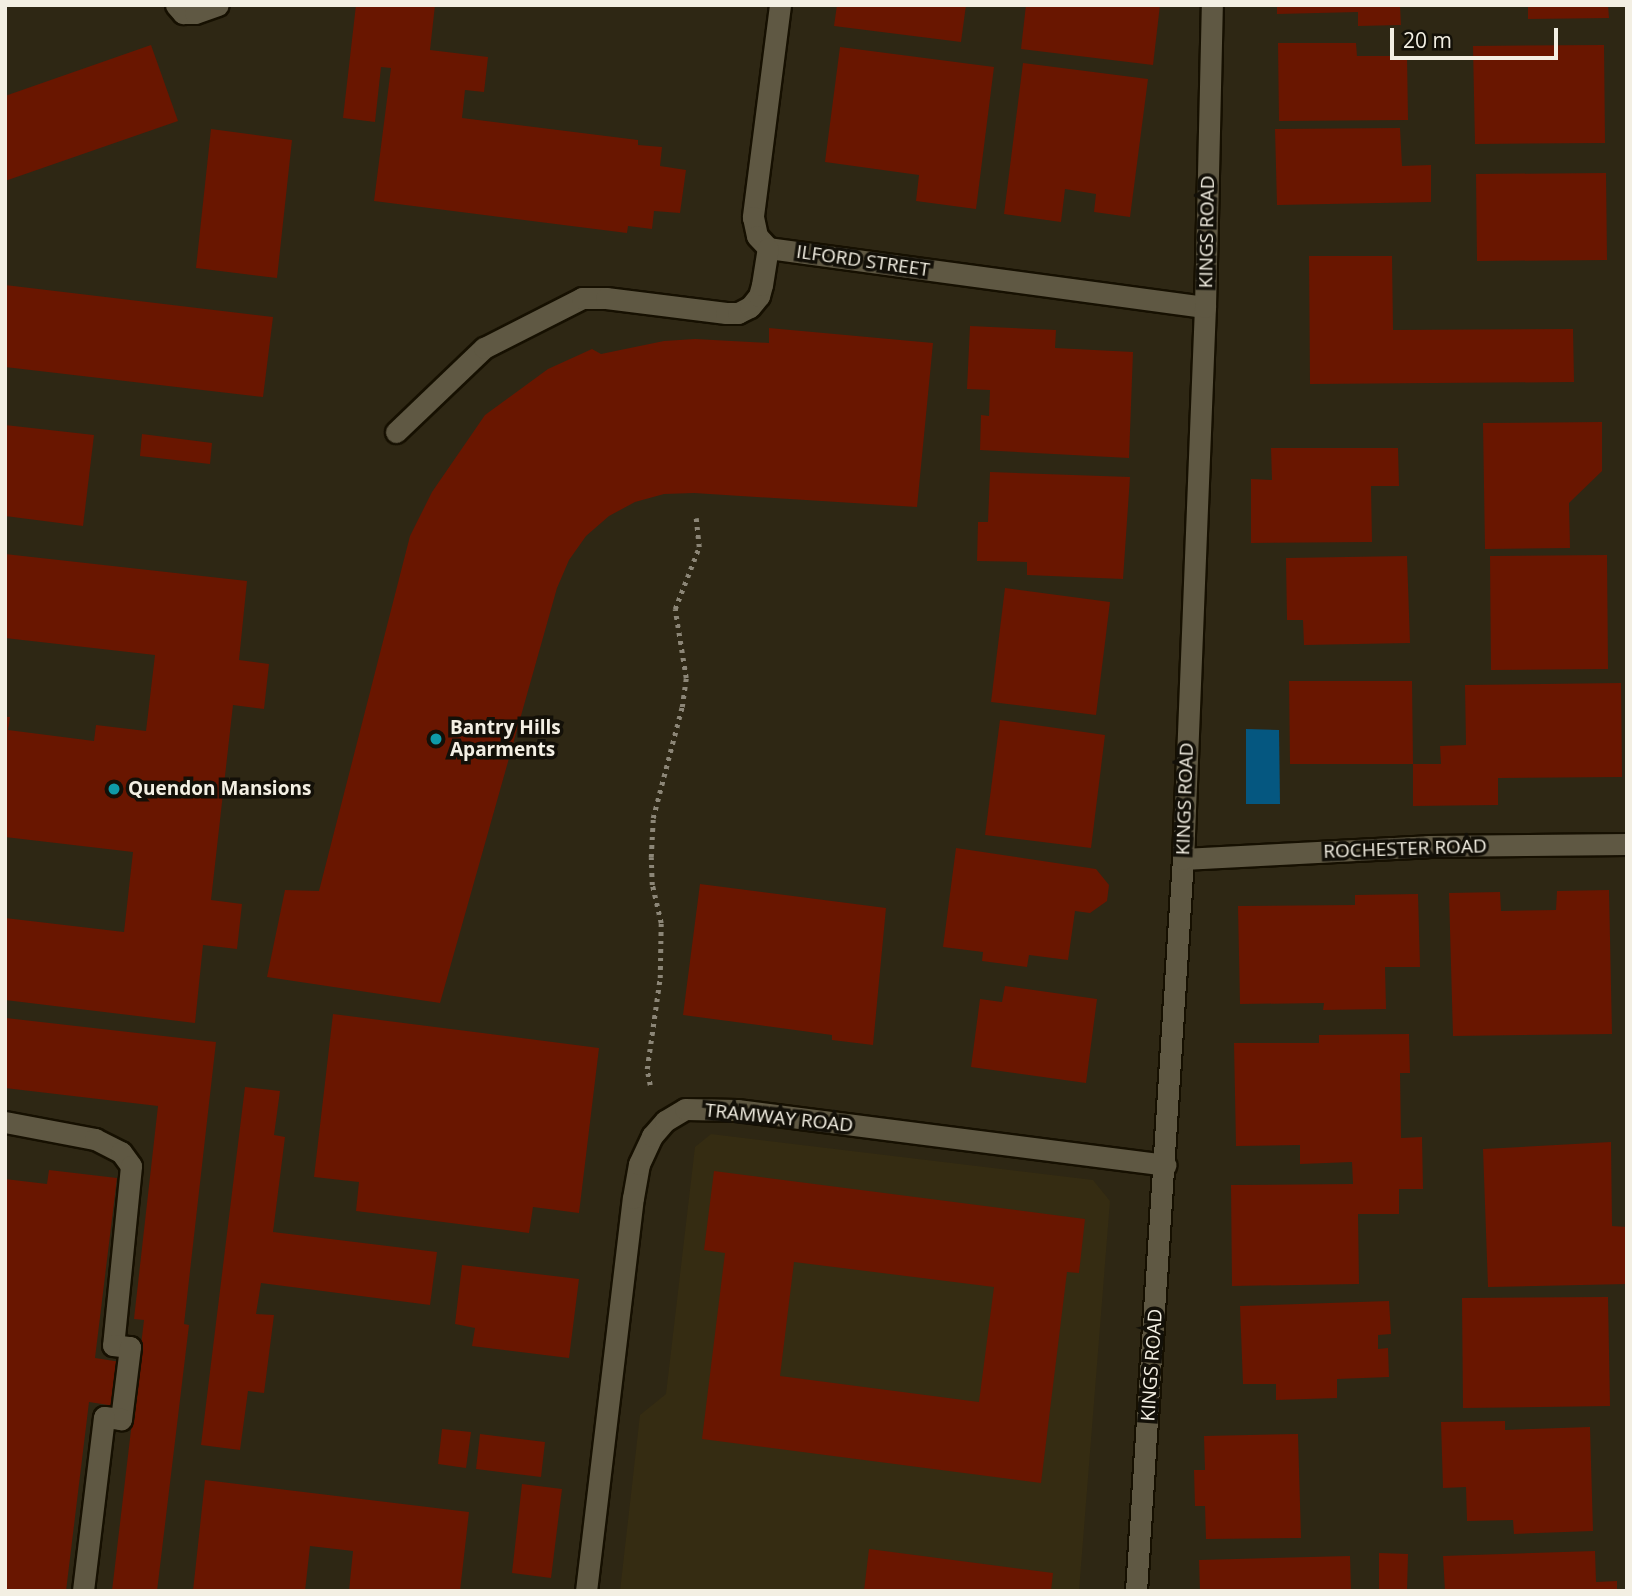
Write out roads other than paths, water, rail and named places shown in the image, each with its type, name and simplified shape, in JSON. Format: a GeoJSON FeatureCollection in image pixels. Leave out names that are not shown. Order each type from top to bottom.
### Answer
{"type":"FeatureCollection","features":[{"type":"Feature","properties":{"kind":"street"},"geometry":{"type":"LineString","coordinates":[[176,5],[183,13],[195,13],[218,5]]}},
{"type":"Feature","properties":{"kind":"street","name":"ILFORD STREET"},"geometry":{"type":"LineString","coordinates":[[780,5],[752,217],[757,236],[768,248],[1205,307]]}},
{"type":"Feature","properties":{"kind":"street","name":"KINGS ROAD"},"geometry":{"type":"LineString","coordinates":[[1136,1591],[1183,859],[1205,307],[1212,5]]}},
{"type":"Feature","properties":{"kind":"street"},"geometry":{"type":"LineString","coordinates":[[396,432],[484,348],[582,298],[606,298],[738,313],[750,307],[759,296],[768,248]]}},
{"type":"Feature","properties":{"kind":"street","name":"ROCHESTER ROAD"},"geometry":{"type":"LineString","coordinates":[[1183,859],[1429,846],[1627,844]]}},
{"type":"Feature","properties":{"kind":"street","name":"TRAMWAY ROAD"},"geometry":{"type":"LineString","coordinates":[[586,1591],[633,1198],[639,1164],[652,1136],[665,1121],[685,1110],[737,1110],[1165,1165]]}},
{"type":"Feature","properties":{"kind":"street"},"geometry":{"type":"LineString","coordinates":[[5,1122],[95,1139],[121,1152],[131,1166],[113,1345],[130,1347],[121,1419],[104,1417],[83,1591]]}},
{"type":"Feature","properties":{"kind":"water"},"geometry":{"type":"Polygon","coordinates":[[[1246,729],[1279,730],[1280,804],[1246,804],[1246,729]]]}},
{"type":"Feature","properties":{"kind":"place","name":"Bantry Hills Aparments"},"geometry":{"type":"Point","coordinates":[436,739]}},
{"type":"Feature","properties":{"kind":"place","name":"Quendon Mansions"},"geometry":{"type":"Point","coordinates":[114,789]}}]}
